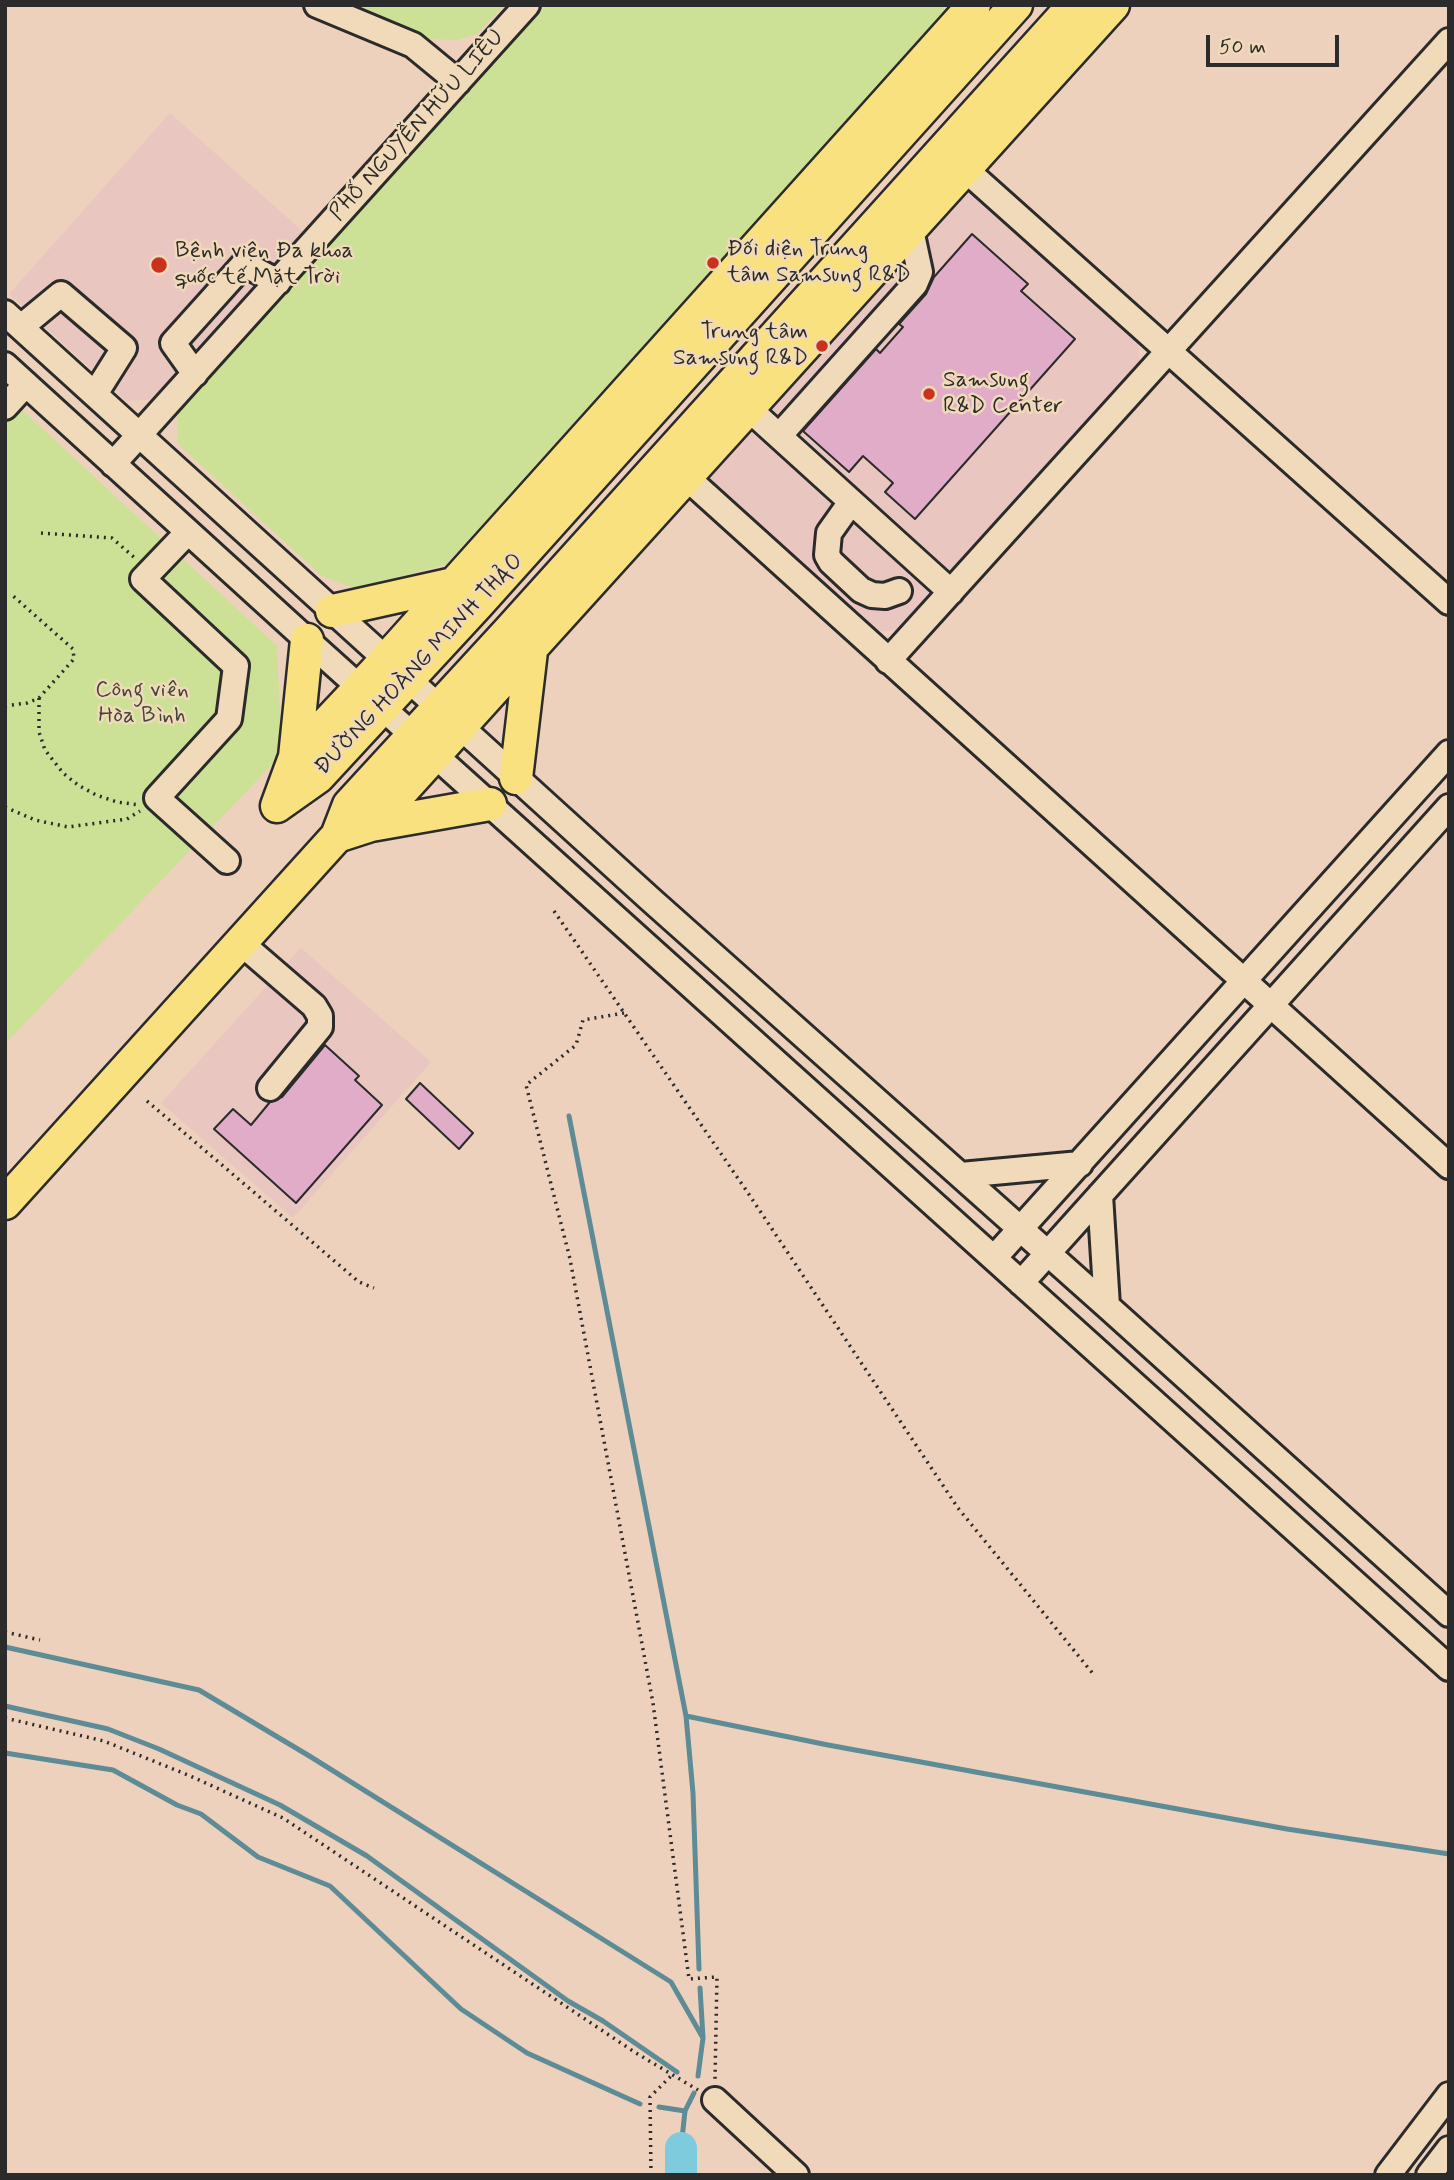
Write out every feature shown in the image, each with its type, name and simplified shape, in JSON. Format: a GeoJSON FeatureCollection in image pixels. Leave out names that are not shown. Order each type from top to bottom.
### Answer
{"type":"FeatureCollection","features":[{"type":"Feature","properties":{"kind":"main road","name":"ĐƯỜNG HOÀNG MINH THẢO"},"geometry":{"type":"LineString","coordinates":[[397,670],[453,584],[975,5]]}},
{"type":"Feature","properties":{"kind":"main road","name":"ĐƯỜNG HOÀNG MINH THẢO"},"geometry":{"type":"LineString","coordinates":[[277,806],[307,767],[397,670],[477,606],[1016,5]]}},
{"type":"Feature","properties":{"kind":"main road","name":"ĐƯỜNG HOÀNG MINH THẢO"},"geometry":{"type":"LineString","coordinates":[[5,1203],[337,836],[360,815],[520,641],[1074,5]]}},
{"type":"Feature","properties":{"kind":"main road","name":"ĐƯỜNG HOÀNG MINH THẢO"},"geometry":{"type":"LineString","coordinates":[[520,641],[686,477],[1113,5]]}},
{"type":"Feature","properties":{"kind":"main road"},"geometry":{"type":"LineString","coordinates":[[332,611],[453,584],[477,606]]}},
{"type":"Feature","properties":{"kind":"main road"},"geometry":{"type":"LineString","coordinates":[[307,640],[307,767],[360,815],[489,804]]}},
{"type":"Feature","properties":{"kind":"main road"},"geometry":{"type":"LineString","coordinates":[[516,778],[520,641]]}},
{"type":"Feature","properties":{"kind":"street"},"geometry":{"type":"LineString","coordinates":[[317,5],[413,45],[458,82]]}},
{"type":"Feature","properties":{"kind":"street","name":"PHỐ NGUYỄN HỮU LIÊU"},"geometry":{"type":"LineString","coordinates":[[113,464],[527,5]]}},
{"type":"Feature","properties":{"kind":"street"},"geometry":{"type":"LineString","coordinates":[[888,661],[1449,41]]}},
{"type":"Feature","properties":{"kind":"street"},"geometry":{"type":"LineString","coordinates":[[966,170],[1449,602]]}},
{"type":"Feature","properties":{"kind":"street"},"geometry":{"type":"LineString","coordinates":[[779,436],[915,284],[920,272],[911,230]]}},
{"type":"Feature","properties":{"kind":"street"},"geometry":{"type":"LineString","coordinates":[[195,374],[173,343],[244,264],[278,282]]}},
{"type":"Feature","properties":{"kind":"street"},"geometry":{"type":"LineString","coordinates":[[95,394],[124,348],[61,294],[13,320],[516,778],[1449,1614]]}},
{"type":"Feature","properties":{"kind":"street"},"geometry":{"type":"LineString","coordinates":[[5,365],[1449,1668]]}},
{"type":"Feature","properties":{"kind":"street"},"geometry":{"type":"LineString","coordinates":[[5,407],[26,384]]}},
{"type":"Feature","properties":{"kind":"street"},"geometry":{"type":"LineString","coordinates":[[749,409],[951,592]]}},
{"type":"Feature","properties":{"kind":"street"},"geometry":{"type":"LineString","coordinates":[[686,477],[1449,1166]]}},
{"type":"Feature","properties":{"kind":"street"},"geometry":{"type":"LineString","coordinates":[[851,502],[829,533],[827,555],[861,590],[872,595],[885,596],[899,591]]}},
{"type":"Feature","properties":{"kind":"street"},"geometry":{"type":"LineString","coordinates":[[188,532],[143,579],[236,666],[229,719],[157,798],[227,861]]}},
{"type":"Feature","properties":{"kind":"street"},"geometry":{"type":"LineString","coordinates":[[994,1258],[1449,753]]}},
{"type":"Feature","properties":{"kind":"street"},"geometry":{"type":"LineString","coordinates":[[1021,1283],[1449,807]]}},
{"type":"Feature","properties":{"kind":"street"},"geometry":{"type":"LineString","coordinates":[[241,943],[314,1006],[320,1016],[320,1027],[270,1088]]}},
{"type":"Feature","properties":{"kind":"street"},"geometry":{"type":"LineString","coordinates":[[961,1175],[1080,1164]]}},
{"type":"Feature","properties":{"kind":"street"},"geometry":{"type":"LineString","coordinates":[[1100,1195],[1107,1306]]}},
{"type":"Feature","properties":{"kind":"street"},"geometry":{"type":"LineString","coordinates":[[1388,2175],[1449,2095]]}},
{"type":"Feature","properties":{"kind":"street"},"geometry":{"type":"LineString","coordinates":[[715,2100],[796,2175]]}},
{"type":"Feature","properties":{"kind":"street"},"geometry":{"type":"LineString","coordinates":[[1429,2175],[1449,2149]]}},
{"type":"Feature","properties":{"kind":"path"},"geometry":{"type":"LineString","coordinates":[[41,533],[112,538],[150,572]]}},
{"type":"Feature","properties":{"kind":"path"},"geometry":{"type":"LineString","coordinates":[[5,706],[27,703],[39,698],[74,659],[73,649],[12,595]]}},
{"type":"Feature","properties":{"kind":"path"},"geometry":{"type":"LineString","coordinates":[[5,807],[35,820],[68,827],[127,819],[150,806],[117,802],[96,795],[63,773],[45,750],[39,732],[39,698]]}},
{"type":"Feature","properties":{"kind":"path"},"geometry":{"type":"LineString","coordinates":[[554,911],[746,1190],[958,1508],[1094,1675]]}},
{"type":"Feature","properties":{"kind":"path"},"geometry":{"type":"LineString","coordinates":[[5,1718],[104,1741],[283,1818],[625,2046],[715,2100],[717,1977],[689,1979],[653,1703],[570,1259],[526,1085],[576,1045],[583,1020],[624,1013]]}},
{"type":"Feature","properties":{"kind":"path"},"geometry":{"type":"LineString","coordinates":[[146,1101],[359,1282],[374,1288]]}},
{"type":"Feature","properties":{"kind":"path"},"geometry":{"type":"LineString","coordinates":[[5,1632],[40,1640]]}},
{"type":"Feature","properties":{"kind":"path"},"geometry":{"type":"LineString","coordinates":[[650,2175],[650,2097],[672,2075]]}},
{"type":"Feature","properties":{"kind":"shaded area","name":"Bệnh viện Đa khoa quốc tế Mặt Trời"},"geometry":{"type":"Polygon","coordinates":[[[170,113],[309,237],[162,399],[126,401],[9,294],[170,113]]]}},
{"type":"Feature","properties":{"kind":"shaded area"},"geometry":{"type":"Polygon","coordinates":[[[969,192],[982,196],[1137,338],[1140,362],[1134,373],[906,624],[893,631],[874,631],[711,489],[708,469],[955,193],[969,192]]]}},
{"type":"Feature","properties":{"kind":"shaded area"},"geometry":{"type":"Polygon","coordinates":[[[301,948],[431,1062],[293,1218],[161,1103],[301,948]]]}},
{"type":"Feature","properties":{"kind":"green space"},"geometry":{"type":"Polygon","coordinates":[[[347,5],[504,5],[477,34],[457,40],[430,39],[347,5]]]}},
{"type":"Feature","properties":{"kind":"green space"},"geometry":{"type":"Polygon","coordinates":[[[537,5],[954,5],[447,564],[357,589],[322,576],[177,443],[178,404],[537,5]]]}},
{"type":"Feature","properties":{"kind":"green space","name":"Công viên Hòa Bình"},"geometry":{"type":"Polygon","coordinates":[[[5,394],[277,646],[282,754],[5,1044],[5,394]]]}},
{"type":"Feature","properties":{"kind":"building","name":"Samsung R&D Center"},"geometry":{"type":"Polygon","coordinates":[[[972,234],[1028,284],[1021,291],[1075,339],[915,519],[885,492],[893,483],[863,456],[849,472],[803,431],[876,349],[880,353],[903,327],[899,324],[926,294],[934,277],[972,234]]]}},
{"type":"Feature","properties":{"kind":"building"},"geometry":{"type":"Polygon","coordinates":[[[325,1045],[359,1076],[355,1080],[382,1105],[296,1203],[214,1129],[233,1109],[251,1125],[270,1102],[282,1097],[325,1045]]]}},
{"type":"Feature","properties":{"kind":"building"},"geometry":{"type":"Polygon","coordinates":[[[420,1083],[473,1133],[459,1149],[406,1099],[420,1083]]]}},
{"type":"Feature","properties":{"kind":"waterway"},"geometry":{"type":"LineString","coordinates":[[569,1116],[686,1716],[693,1793],[699,1969]]}},
{"type":"Feature","properties":{"kind":"waterway"},"geometry":{"type":"LineString","coordinates":[[5,1647],[199,1690],[671,1982],[703,2038]]}},
{"type":"Feature","properties":{"kind":"waterway"},"geometry":{"type":"LineString","coordinates":[[5,1706],[108,1729],[159,1749],[280,1805],[367,1856],[568,2001],[603,2021],[677,2072]]}},
{"type":"Feature","properties":{"kind":"waterway"},"geometry":{"type":"LineString","coordinates":[[686,1716],[828,1745],[1287,1829],[1449,1854]]}},
{"type":"Feature","properties":{"kind":"waterway"},"geometry":{"type":"LineString","coordinates":[[5,1753],[113,1770],[177,1805],[201,1814],[258,1857],[330,1886],[461,2009],[527,2053],[640,2104]]}},
{"type":"Feature","properties":{"kind":"waterway"},"geometry":{"type":"LineString","coordinates":[[698,2076],[703,2038],[700,1988]]}},
{"type":"Feature","properties":{"kind":"waterway"},"geometry":{"type":"LineString","coordinates":[[681,2148],[685,2111],[694,2093]]}},
{"type":"Feature","properties":{"kind":"waterway"},"geometry":{"type":"LineString","coordinates":[[659,2107],[685,2111]]}},
{"type":"Feature","properties":{"kind":"waterway"},"geometry":{"type":"LineString","coordinates":[[681,2148],[681,2175]]}},
{"type":"Feature","properties":{"kind":"place","name":"Đối diện Trung tâm Samsung R&D"},"geometry":{"type":"Point","coordinates":[713,263]}},
{"type":"Feature","properties":{"kind":"place","name":"Bệnh viện Đa khoa quốc tế Mặt Trời"},"geometry":{"type":"Point","coordinates":[159,265]}},
{"type":"Feature","properties":{"kind":"place","name":"Trung tâm Samsung R&D"},"geometry":{"type":"Point","coordinates":[822,346]}},
{"type":"Feature","properties":{"kind":"place","name":"Samsung R&D Center"},"geometry":{"type":"Point","coordinates":[929,394]}}]}
